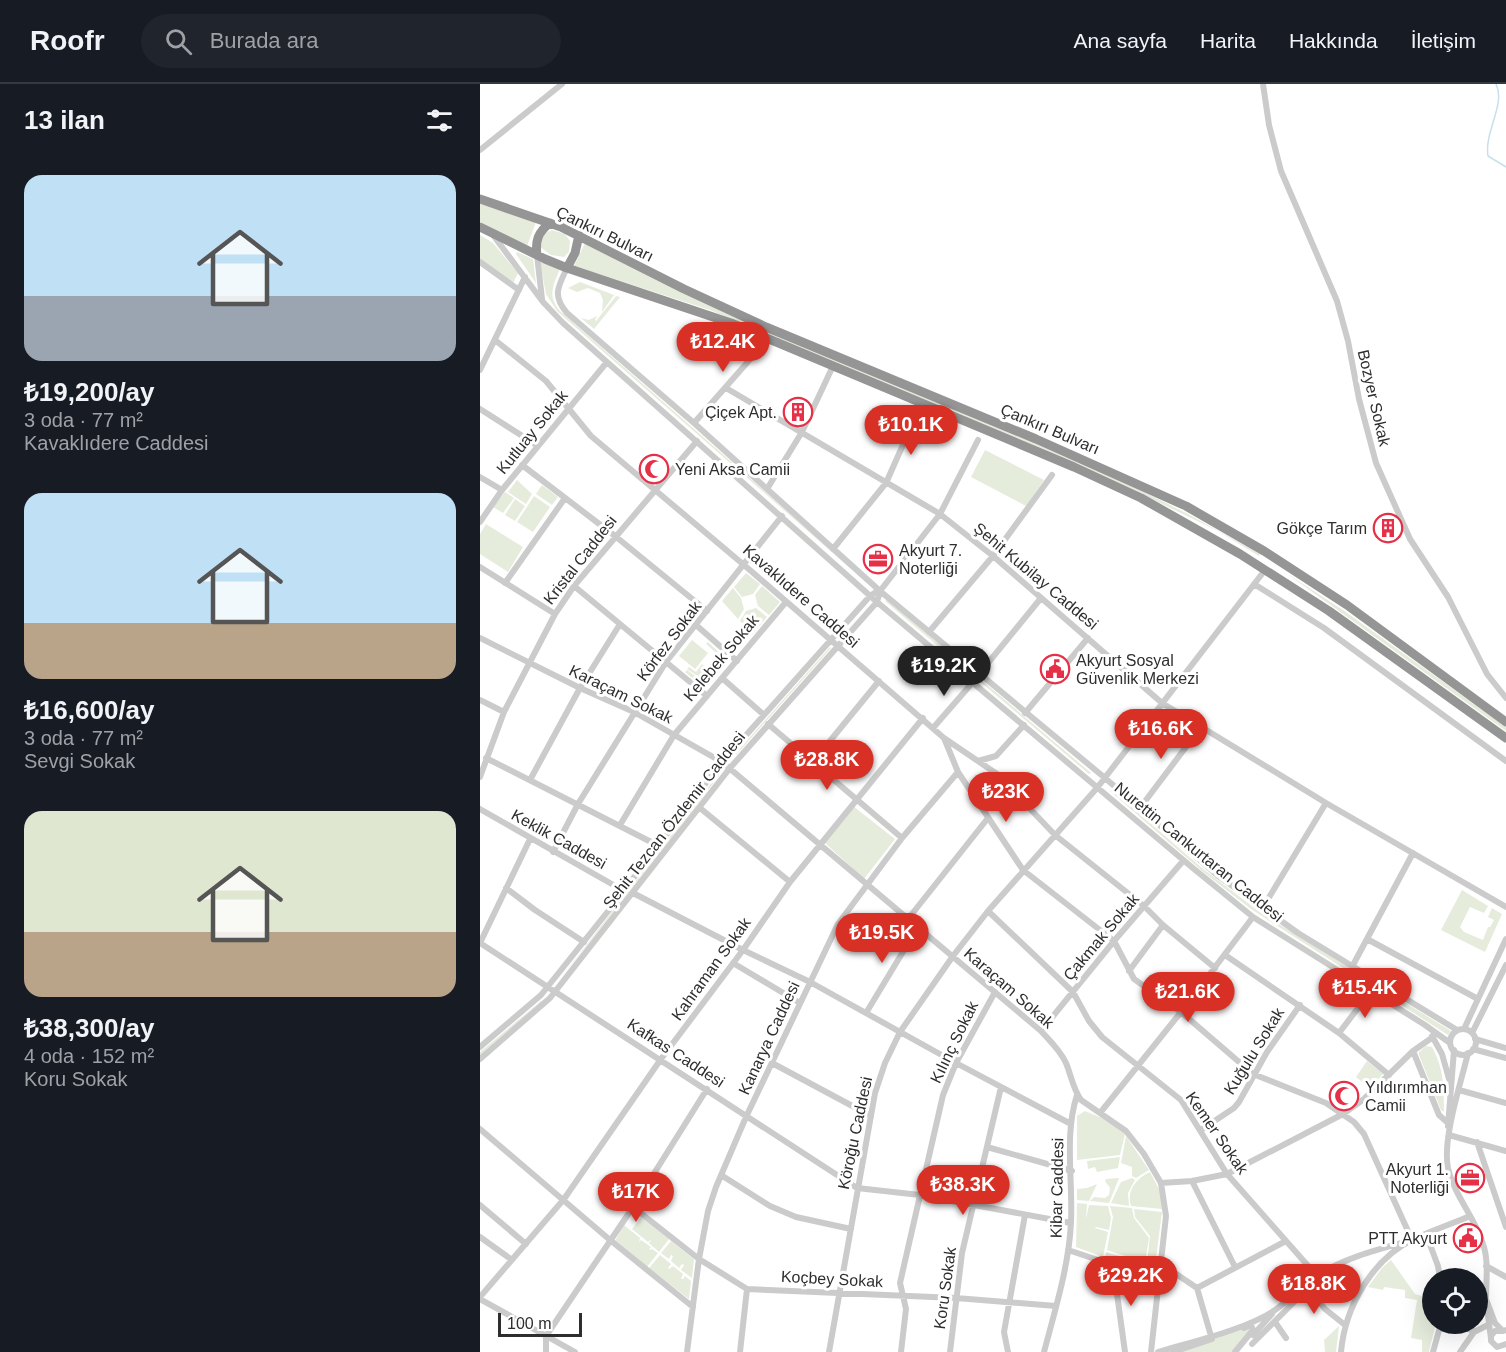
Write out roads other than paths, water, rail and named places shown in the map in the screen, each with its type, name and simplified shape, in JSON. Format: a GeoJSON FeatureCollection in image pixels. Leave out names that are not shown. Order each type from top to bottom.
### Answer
{"type":"FeatureCollection","features":[{"type":"Feature","properties":{"kind":"highway","name":"Çankırı Bulvarı"},"geometry":{"type":"LineString","coordinates":[[480,199],[579,235],[641,268],[756,322],[1036,439],[1186,506],[1264,551],[1347,605],[1506,722]]}},
{"type":"Feature","properties":{"kind":"highway"},"geometry":{"type":"LineString","coordinates":[[537,255],[537,237],[542,228],[550,223]]}},
{"type":"Feature","properties":{"kind":"highway","name":"Çankırı Bulvarı"},"geometry":{"type":"LineString","coordinates":[[480,227],[567,268],[705,313],[1110,483],[1185,522],[1265,570],[1370,639],[1506,738]]}},
{"type":"Feature","properties":{"kind":"highway"},"geometry":{"type":"LineString","coordinates":[[567,268],[575,253],[579,235]]}},
{"type":"Feature","properties":{"kind":"street"},"geometry":{"type":"LineString","coordinates":[[480,150],[562,84]]}},
{"type":"Feature","properties":{"kind":"street","name":"Bozyer Sokak"},"geometry":{"type":"LineString","coordinates":[[1263,84],[1269,125],[1281,171],[1337,301],[1376,463],[1410,539],[1448,597],[1487,674],[1506,698]]}},
{"type":"Feature","properties":{"kind":"street","name":"Nurettin Cankurtaran Caddesi"},"geometry":{"type":"LineString","coordinates":[[493,234],[543,302],[563,323],[870,596],[1183,861],[1253,917],[1450,1043]]}},
{"type":"Feature","properties":{"kind":"street"},"geometry":{"type":"LineString","coordinates":[[537,255],[543,302]]}},
{"type":"Feature","properties":{"kind":"street"},"geometry":{"type":"LineString","coordinates":[[480,264],[519,290]]}},
{"type":"Feature","properties":{"kind":"street","name":"Nurettin Cankurtaran Caddesi"},"geometry":{"type":"LineString","coordinates":[[567,268],[557,292],[563,308],[928,632],[1105,778],[1202,863],[1262,909],[1460,1030]]}},
{"type":"Feature","properties":{"kind":"street"},"geometry":{"type":"LineString","coordinates":[[480,370],[525,277]]}},
{"type":"Feature","properties":{"kind":"street"},"geometry":{"type":"LineString","coordinates":[[694,423],[768,339]]}},
{"type":"Feature","properties":{"kind":"street","name":"Kavaklıdere Caddesi"},"geometry":{"type":"LineString","coordinates":[[495,340],[546,381],[591,436],[944,738],[958,772],[1023,870],[1114,941],[1129,971],[1138,982],[1181,1012],[1253,1074],[1313,1096],[1354,1122],[1364,1134],[1412,1240]]}},
{"type":"Feature","properties":{"kind":"street","name":"Kutluay Sokak"},"geometry":{"type":"LineString","coordinates":[[480,522],[502,490],[607,362]]}},
{"type":"Feature","properties":{"kind":"street"},"geometry":{"type":"LineString","coordinates":[[767,489],[802,432],[833,366]]}},
{"type":"Feature","properties":{"kind":"street","name":"Şehit Kubilay Caddesi"},"geometry":{"type":"LineString","coordinates":[[726,388],[940,514],[993,556],[1162,703],[1326,803],[1506,907]]}},
{"type":"Feature","properties":{"kind":"street"},"geometry":{"type":"LineString","coordinates":[[480,409],[538,446]]}},
{"type":"Feature","properties":{"kind":"street"},"geometry":{"type":"LineString","coordinates":[[833,549],[886,483],[915,420]]}},
{"type":"Feature","properties":{"kind":"street"},"geometry":{"type":"LineString","coordinates":[[880,591],[940,514],[978,440]]}},
{"type":"Feature","properties":{"kind":"street","name":"Kristal Caddesi"},"geometry":{"type":"LineString","coordinates":[[480,777],[504,712],[555,614],[574,586],[615,536],[697,441]]}},
{"type":"Feature","properties":{"kind":"street"},"geometry":{"type":"LineString","coordinates":[[522,465],[615,536],[707,611]]}},
{"type":"Feature","properties":{"kind":"street"},"geometry":{"type":"LineString","coordinates":[[928,632],[993,556],[1052,475]]}},
{"type":"Feature","properties":{"kind":"street"},"geometry":{"type":"LineString","coordinates":[[480,477],[502,490]]}},
{"type":"Feature","properties":{"kind":"street"},"geometry":{"type":"LineString","coordinates":[[505,583],[566,498]]}},
{"type":"Feature","properties":{"kind":"street","name":"Körfez Sokak"},"geometry":{"type":"LineString","coordinates":[[553,852],[578,804],[666,662],[782,516]]}},
{"type":"Feature","properties":{"kind":"street"},"geometry":{"type":"LineString","coordinates":[[480,567],[555,614]]}},
{"type":"Feature","properties":{"kind":"street","name":"Köroğu Caddesi"},"geometry":{"type":"LineString","coordinates":[[829,1352],[871,1116],[880,1078],[900,1032],[953,956],[988,911],[1097,788],[1265,570]]}},
{"type":"Feature","properties":{"kind":"street"},"geometry":{"type":"LineString","coordinates":[[1254,584],[1324,628],[1506,761]]}},
{"type":"Feature","properties":{"kind":"street"},"geometry":{"type":"LineString","coordinates":[[574,586],[707,696]]}},
{"type":"Feature","properties":{"kind":"street","name":"Şehit Tezcan Özdemir Caddesi"},"geometry":{"type":"LineString","coordinates":[[480,1047],[536,1001],[624,891],[722,762],[870,596],[880,591]]}},
{"type":"Feature","properties":{"kind":"street","name":"Şehit Tezcan Özdemir Caddesi"},"geometry":{"type":"LineString","coordinates":[[480,1059],[543,1006],[556,991],[730,768],[877,602],[880,591]]}},
{"type":"Feature","properties":{"kind":"street"},"geometry":{"type":"LineString","coordinates":[[979,674],[1041,598]]}},
{"type":"Feature","properties":{"kind":"street","name":"Kelebek Sokak"},"geometry":{"type":"LineString","coordinates":[[620,825],[674,735],[786,602]]}},
{"type":"Feature","properties":{"kind":"street"},"geometry":{"type":"LineString","coordinates":[[530,780],[580,688],[620,624]]}},
{"type":"Feature","properties":{"kind":"street"},"geometry":{"type":"LineString","coordinates":[[696,625],[736,661]]}},
{"type":"Feature","properties":{"kind":"street","name":"Karaçam Sokak"},"geometry":{"type":"LineString","coordinates":[[480,638],[634,712],[730,768],[1041,1031],[1059,1050],[1077,1095]]}},
{"type":"Feature","properties":{"kind":"street"},"geometry":{"type":"LineString","coordinates":[[1025,713],[1088,638]]}},
{"type":"Feature","properties":{"kind":"street"},"geometry":{"type":"LineString","coordinates":[[722,678],[764,715]]}},
{"type":"Feature","properties":{"kind":"street"},"geometry":{"type":"LineString","coordinates":[[812,763],[879,681]]}},
{"type":"Feature","properties":{"kind":"street"},"geometry":{"type":"LineString","coordinates":[[933,728],[973,682]]}},
{"type":"Feature","properties":{"kind":"street"},"geometry":{"type":"LineString","coordinates":[[480,700],[504,712]]}},
{"type":"Feature","properties":{"kind":"street","name":"Kahraman Sokak"},"geometry":{"type":"LineString","coordinates":[[480,1298],[564,1199],[661,1059],[743,950],[790,882],[923,718]]}},
{"type":"Feature","properties":{"kind":"street"},"geometry":{"type":"LineString","coordinates":[[768,724],[902,838]]}},
{"type":"Feature","properties":{"kind":"street"},"geometry":{"type":"LineString","coordinates":[[978,761],[996,756],[1024,725]]}},
{"type":"Feature","properties":{"kind":"street"},"geometry":{"type":"LineString","coordinates":[[1140,808],[1201,727]]}},
{"type":"Feature","properties":{"kind":"street"},"geometry":{"type":"LineString","coordinates":[[944,738],[997,774],[1055,835],[1144,906],[1163,925],[1215,968]]}},
{"type":"Feature","properties":{"kind":"street"},"geometry":{"type":"LineString","coordinates":[[486,758],[659,846]]}},
{"type":"Feature","properties":{"kind":"street","name":"Kanarya Caddesi"},"geometry":{"type":"LineString","coordinates":[[687,1352],[699,1259],[708,1211],[721,1174],[746,1117],[838,924],[902,838],[958,772]]}},
{"type":"Feature","properties":{"kind":"street"},"geometry":{"type":"LineString","coordinates":[[1262,909],[1326,803]]}},
{"type":"Feature","properties":{"kind":"street"},"geometry":{"type":"LineString","coordinates":[[700,808],[790,882]]}},
{"type":"Feature","properties":{"kind":"street","name":"Keklik Caddesi"},"geometry":{"type":"LineString","coordinates":[[480,809],[624,891]]}},
{"type":"Feature","properties":{"kind":"street"},"geometry":{"type":"LineString","coordinates":[[908,919],[988,818]]}},
{"type":"Feature","properties":{"kind":"street"},"geometry":{"type":"LineString","coordinates":[[480,943],[530,839]]}},
{"type":"Feature","properties":{"kind":"street"},"geometry":{"type":"LineString","coordinates":[[1353,965],[1413,853]]}},
{"type":"Feature","properties":{"kind":"street","name":"Çakmak Sokak"},"geometry":{"type":"LineString","coordinates":[[1041,1031],[1183,861]]}},
{"type":"Feature","properties":{"kind":"street"},"geometry":{"type":"LineString","coordinates":[[506,888],[584,942]]}},
{"type":"Feature","properties":{"kind":"street"},"geometry":{"type":"LineString","coordinates":[[633,893],[810,982],[956,1064],[1071,1124]]}},
{"type":"Feature","properties":{"kind":"street","name":"Kemer Sokak"},"geometry":{"type":"LineString","coordinates":[[988,911],[1073,992],[1097,1032],[1181,1100],[1227,1174],[1317,1276]]}},
{"type":"Feature","properties":{"kind":"street"},"geometry":{"type":"LineString","coordinates":[[1100,1113],[1253,917]]}},
{"type":"Feature","properties":{"kind":"street"},"geometry":{"type":"LineString","coordinates":[[1129,971],[1163,925]]}},
{"type":"Feature","properties":{"kind":"street"},"geometry":{"type":"LineString","coordinates":[[866,1013],[918,927]]}},
{"type":"Feature","properties":{"kind":"street"},"geometry":{"type":"LineString","coordinates":[[1367,939],[1478,999]]}},
{"type":"Feature","properties":{"kind":"street"},"geometry":{"type":"LineString","coordinates":[[1506,939],[1478,999],[1460,1030],[1452,1036],[1450,1043],[1454,1050],[1461,1054],[1471,1051],[1506,1058]]}},
{"type":"Feature","properties":{"kind":"street","name":"Kafkas Caddesi"},"geometry":{"type":"LineString","coordinates":[[480,943],[857,1188]]}},
{"type":"Feature","properties":{"kind":"street"},"geometry":{"type":"LineString","coordinates":[[1225,955],[1339,1033],[1389,1075]]}},
{"type":"Feature","properties":{"kind":"street"},"geometry":{"type":"LineString","coordinates":[[733,963],[800,1003]]}},
{"type":"Feature","properties":{"kind":"street"},"geometry":{"type":"LineString","coordinates":[[1449,1135],[1474,1036],[1506,965]]}},
{"type":"Feature","properties":{"kind":"street"},"geometry":{"type":"LineString","coordinates":[[1339,1033],[1371,991]]}},
{"type":"Feature","properties":{"kind":"street","name":"Kılınç Sokak"},"geometry":{"type":"LineString","coordinates":[[901,1352],[906,1309],[900,1283],[938,1114],[956,1064],[995,992]]}},
{"type":"Feature","properties":{"kind":"street","name":"Kuğulu Sokak"},"geometry":{"type":"LineString","coordinates":[[1201,1130],[1234,1108],[1253,1074],[1300,1005]]}},
{"type":"Feature","properties":{"kind":"street"},"geometry":{"type":"LineString","coordinates":[[1425,1025],[1445,1063],[1451,1087]]}},
{"type":"Feature","properties":{"kind":"street"},"geometry":{"type":"LineString","coordinates":[[1460,1030],[1506,1048]]}},
{"type":"Feature","properties":{"kind":"street"},"geometry":{"type":"LineString","coordinates":[[1161,1184],[1227,1174],[1343,1114],[1365,1099],[1413,1051],[1433,1037]]}},
{"type":"Feature","properties":{"kind":"street"},"geometry":{"type":"LineString","coordinates":[[1454,1050],[1448,1123],[1448,1169],[1483,1244],[1486,1266],[1506,1277]]}},
{"type":"Feature","properties":{"kind":"street"},"geometry":{"type":"LineString","coordinates":[[1413,1051],[1438,1115],[1448,1123]]}},
{"type":"Feature","properties":{"kind":"street"},"geometry":{"type":"LineString","coordinates":[[772,1063],[871,1116]]}},
{"type":"Feature","properties":{"kind":"street","name":"Koru Sokak"},"geometry":{"type":"LineString","coordinates":[[950,1352],[962,1253],[1001,1087]]}},
{"type":"Feature","properties":{"kind":"street"},"geometry":{"type":"LineString","coordinates":[[546,1352],[546,1336],[633,1207],[707,1089]]}},
{"type":"Feature","properties":{"kind":"street"},"geometry":{"type":"LineString","coordinates":[[1459,1090],[1506,1103]]}},
{"type":"Feature","properties":{"kind":"street"},"geometry":{"type":"LineString","coordinates":[[1077,1095],[1086,1104],[1118,1124],[1134,1140],[1161,1184],[1166,1216],[1151,1352]]}},
{"type":"Feature","properties":{"kind":"street","name":"Kibar Caddesi"},"geometry":{"type":"LineString","coordinates":[[1044,1352],[1068,1250],[1071,1223],[1071,1124],[1077,1095]]}},
{"type":"Feature","properties":{"kind":"street"},"geometry":{"type":"LineString","coordinates":[[480,1129],[610,1240],[693,1307]]}},
{"type":"Feature","properties":{"kind":"street"},"geometry":{"type":"LineString","coordinates":[[1449,1135],[1506,1151]]}},
{"type":"Feature","properties":{"kind":"street"},"geometry":{"type":"LineString","coordinates":[[1477,1142],[1506,1227]]}},
{"type":"Feature","properties":{"kind":"street"},"geometry":{"type":"LineString","coordinates":[[987,1147],[1072,1171]]}},
{"type":"Feature","properties":{"kind":"street"},"geometry":{"type":"LineString","coordinates":[[721,1174],[770,1206],[796,1217],[851,1229]]}},
{"type":"Feature","properties":{"kind":"street"},"geometry":{"type":"LineString","coordinates":[[1192,1181],[1235,1267]]}},
{"type":"Feature","properties":{"kind":"street"},"geometry":{"type":"LineString","coordinates":[[857,1188],[920,1195],[1071,1223]]}},
{"type":"Feature","properties":{"kind":"street"},"geometry":{"type":"LineString","coordinates":[[480,1205],[526,1244]]}},
{"type":"Feature","properties":{"kind":"street","name":"Koçbey Sokak"},"geometry":{"type":"LineString","coordinates":[[633,1207],[699,1259],[747,1289],[956,1298],[1056,1306]]}},
{"type":"Feature","properties":{"kind":"street"},"geometry":{"type":"LineString","coordinates":[[1008,1352],[1004,1332],[1025,1215]]}},
{"type":"Feature","properties":{"kind":"street"},"geometry":{"type":"LineString","coordinates":[[1252,1344],[1317,1276],[1350,1259],[1412,1240],[1470,1216]]}},
{"type":"Feature","properties":{"kind":"street"},"geometry":{"type":"LineString","coordinates":[[1426,1234],[1438,1268]]}},
{"type":"Feature","properties":{"kind":"street"},"geometry":{"type":"LineString","coordinates":[[480,1237],[512,1260]]}},
{"type":"Feature","properties":{"kind":"street"},"geometry":{"type":"LineString","coordinates":[[1197,1288],[1286,1240]]}},
{"type":"Feature","properties":{"kind":"street"},"geometry":{"type":"LineString","coordinates":[[1341,1352],[1345,1325],[1359,1293],[1376,1269],[1412,1240]]}},
{"type":"Feature","properties":{"kind":"street"},"geometry":{"type":"LineString","coordinates":[[1068,1250],[1158,1280]]}},
{"type":"Feature","properties":{"kind":"street"},"geometry":{"type":"LineString","coordinates":[[1160,1263],[1197,1288],[1210,1336]]}},
{"type":"Feature","properties":{"kind":"street"},"geometry":{"type":"LineString","coordinates":[[1113,1265],[1125,1352]]}},
{"type":"Feature","properties":{"kind":"street"},"geometry":{"type":"LineString","coordinates":[[1307,1286],[1325,1309],[1345,1325]]}},
{"type":"Feature","properties":{"kind":"street"},"geometry":{"type":"LineString","coordinates":[[1237,1352],[1275,1311],[1307,1286]]}},
{"type":"Feature","properties":{"kind":"street"},"geometry":{"type":"LineString","coordinates":[[740,1352],[747,1289]]}},
{"type":"Feature","properties":{"kind":"street"},"geometry":{"type":"LineString","coordinates":[[480,1298],[575,1352]]}},
{"type":"Feature","properties":{"kind":"street"},"geometry":{"type":"LineString","coordinates":[[1488,1304],[1495,1323],[1505,1331]]}},
{"type":"Feature","properties":{"kind":"street"},"geometry":{"type":"LineString","coordinates":[[1158,1352],[1210,1336],[1275,1311]]}},
{"type":"Feature","properties":{"kind":"street"},"geometry":{"type":"LineString","coordinates":[[1275,1322],[1286,1338]]}},
{"type":"Feature","properties":{"kind":"street"},"geometry":{"type":"LineString","coordinates":[[1488,1325],[1492,1352]]}},
{"type":"Feature","properties":{"kind":"street"},"geometry":{"type":"LineString","coordinates":[[1173,1352],[1252,1326],[1253,1331],[1237,1352]]}},
{"type":"Feature","properties":{"kind":"street"},"geometry":{"type":"LineString","coordinates":[[1491,1340],[1494,1331],[1505,1331]]}},
{"type":"Feature","properties":{"kind":"street"},"geometry":{"type":"LineString","coordinates":[[1433,1352],[1438,1334]]}},
{"type":"Feature","properties":{"kind":"street"},"geometry":{"type":"LineString","coordinates":[[1460,1352],[1472,1334]]}},
{"type":"Feature","properties":{"kind":"street"},"geometry":{"type":"LineString","coordinates":[[1491,1340],[1497,1347],[1506,1348]]}},
{"type":"Feature","properties":{"kind":"waterway"},"geometry":{"type":"LineString","coordinates":[[1496,84],[1498,100],[1489,137],[1488,156],[1506,167]]}},
{"type":"Feature","properties":{"kind":"place","name":"Çiçek Apt."},"geometry":{"type":"Point","coordinates":[798,412]}},
{"type":"Feature","properties":{"kind":"place","name":"Yeni Aksa Camii"},"geometry":{"type":"Point","coordinates":[654,469]}},
{"type":"Feature","properties":{"kind":"place","name":"Gökçe Tarım"},"geometry":{"type":"Point","coordinates":[1388,528]}},
{"type":"Feature","properties":{"kind":"place","name":"Akyurt 7. Noterliği"},"geometry":{"type":"Point","coordinates":[878,559]}},
{"type":"Feature","properties":{"kind":"place","name":"Akyurt Sosyal Güvenlik Merkezi"},"geometry":{"type":"Point","coordinates":[1055,669]}},
{"type":"Feature","properties":{"kind":"place","name":"Yıldırımhan Camii"},"geometry":{"type":"Point","coordinates":[1344,1096]}},
{"type":"Feature","properties":{"kind":"place","name":"Akyurt 1. Noterliği"},"geometry":{"type":"Point","coordinates":[1470,1178]}},
{"type":"Feature","properties":{"kind":"place","name":"PTT Akyurt"},"geometry":{"type":"Point","coordinates":[1468,1238]}}]}
